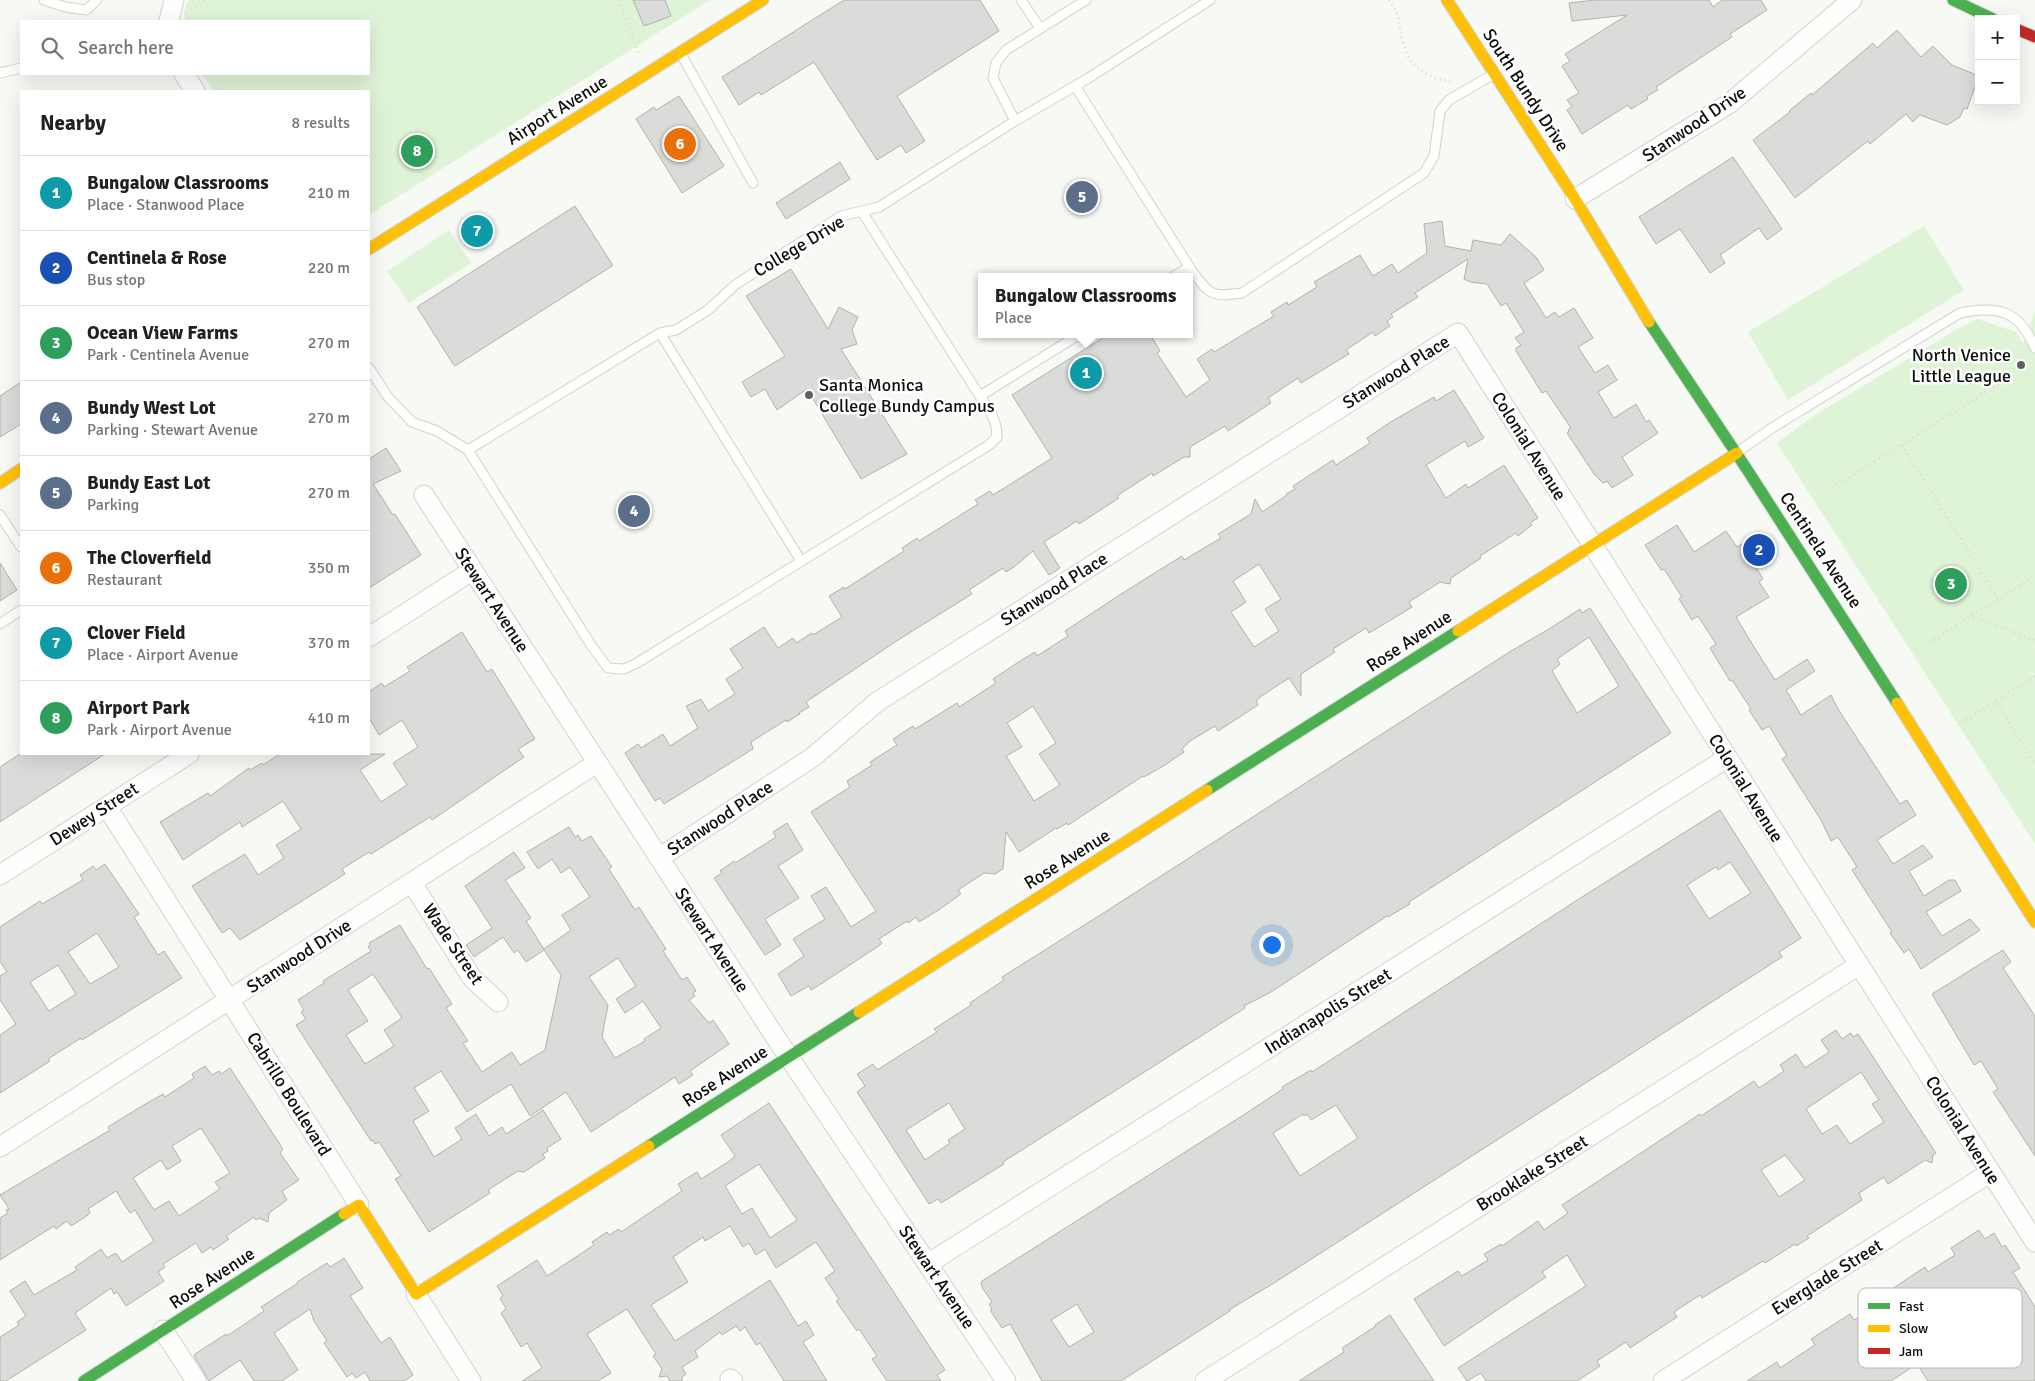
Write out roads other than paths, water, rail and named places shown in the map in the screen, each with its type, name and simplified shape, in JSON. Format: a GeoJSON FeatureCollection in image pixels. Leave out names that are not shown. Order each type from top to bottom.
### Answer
{"type":"FeatureCollection","features":[{"type":"Feature","properties":{"kind":"street"},"geometry":{"type":"LineString","coordinates":[[169,20],[174,0]]}},
{"type":"Feature","properties":{"kind":"street","name":"Airport Avenue"},"geometry":{"type":"LineString","coordinates":[[370,248],[763,0]]}},
{"type":"Feature","properties":{"kind":"street","name":"South Bundy Drive"},"geometry":{"type":"LineString","coordinates":[[1448,0],[1575,199]]}},
{"type":"Feature","properties":{"kind":"street","name":"Stanwood Drive"},"geometry":{"type":"LineString","coordinates":[[1575,199],[1730,103],[1852,0]]}},
{"type":"Feature","properties":{"kind":"street"},"geometry":{"type":"LineString","coordinates":[[1954,0],[1985,15]]}},
{"type":"Feature","properties":{"kind":"street"},"geometry":{"type":"LineString","coordinates":[[2020,31],[2035,38]]}},
{"type":"Feature","properties":{"kind":"street"},"geometry":{"type":"LineString","coordinates":[[185,75],[194,90]]}},
{"type":"Feature","properties":{"kind":"street","name":"Centinela Avenue"},"geometry":{"type":"LineString","coordinates":[[1575,199],[1656,332],[1851,629],[2035,922]]}},
{"type":"Feature","properties":{"kind":"street","name":"Colonial Avenue"},"geometry":{"type":"LineString","coordinates":[[1458,333],[2035,1242]]}},
{"type":"Feature","properties":{"kind":"street","name":"Stanwood Place"},"geometry":{"type":"LineString","coordinates":[[659,858],[813,757],[877,702],[1458,333]]}},
{"type":"Feature","properties":{"kind":"street","name":"Rose Avenue"},"geometry":{"type":"LineString","coordinates":[[416,1294],[1736,453]]}},
{"type":"Feature","properties":{"kind":"street"},"geometry":{"type":"LineString","coordinates":[[0,483],[20,470]]}},
{"type":"Feature","properties":{"kind":"street","name":"Stewart Avenue"},"geometry":{"type":"LineString","coordinates":[[424,496],[659,858],[1006,1381]]}},
{"type":"Feature","properties":{"kind":"street"},"geometry":{"type":"LineString","coordinates":[[370,637],[473,570]]}},
{"type":"Feature","properties":{"kind":"street","name":"Dewey Street"},"geometry":{"type":"LineString","coordinates":[[0,875],[187,755]]}},
{"type":"Feature","properties":{"kind":"street","name":"Indianapolis Street"},"geometry":{"type":"LineString","coordinates":[[929,1263],[1727,758]]}},
{"type":"Feature","properties":{"kind":"street","name":"Stanwood Drive"},"geometry":{"type":"LineString","coordinates":[[0,1147],[597,763]]}},
{"type":"Feature","properties":{"kind":"street","name":"Cabrillo Boulevard"},"geometry":{"type":"LineString","coordinates":[[106,807],[471,1381]]}},
{"type":"Feature","properties":{"kind":"street","name":"Wade Street"},"geometry":{"type":"LineString","coordinates":[[412,883],[472,978],[498,1002]]}},
{"type":"Feature","properties":{"kind":"street","name":"Brooklake Street"},"geometry":{"type":"LineString","coordinates":[[1205,1381],[1859,965]]}},
{"type":"Feature","properties":{"kind":"street","name":"Everglade Street"},"geometry":{"type":"LineString","coordinates":[[1663,1381],[1990,1172]]}},
{"type":"Feature","properties":{"kind":"street","name":"Rose Avenue"},"geometry":{"type":"LineString","coordinates":[[84,1381],[360,1205]]}},
{"type":"Feature","properties":{"kind":"street"},"geometry":{"type":"LineString","coordinates":[[163,1330],[196,1381]]}},
{"type":"Feature","properties":{"kind":"lane"},"geometry":{"type":"LineString","coordinates":[[44,0],[65,7],[86,10],[96,0]]}},
{"type":"Feature","properties":{"kind":"lane"},"geometry":{"type":"LineString","coordinates":[[1021,0],[1040,28]]}},
{"type":"Feature","properties":{"kind":"lane"},"geometry":{"type":"LineString","coordinates":[[1015,120],[993,78],[996,63],[1006,50],[1086,0]]}},
{"type":"Feature","properties":{"kind":"lane","name":"College Drive"},"geometry":{"type":"LineString","coordinates":[[468,450],[660,333],[676,330],[708,310],[735,285],[841,216],[879,207],[1015,120],[1075,86],[1210,0]]}},
{"type":"Feature","properties":{"kind":"lane"},"geometry":{"type":"LineString","coordinates":[[680,52],[754,183]]}},
{"type":"Feature","properties":{"kind":"lane"},"geometry":{"type":"LineString","coordinates":[[0,73],[20,68]]}},
{"type":"Feature","properties":{"kind":"lane"},"geometry":{"type":"LineString","coordinates":[[1075,86],[1190,267],[1207,291],[1219,296],[1242,292],[1424,173],[1434,156],[1440,111],[1449,100],[1494,74]]}},
{"type":"Feature","properties":{"kind":"lane"},"geometry":{"type":"LineString","coordinates":[[370,370],[388,398],[412,422],[437,431],[468,450],[591,645],[608,668],[624,669],[637,663],[989,445],[997,437],[996,426],[980,396],[862,212]]}},
{"type":"Feature","properties":{"kind":"lane"},"geometry":{"type":"LineString","coordinates":[[1180,273],[1190,267]]}},
{"type":"Feature","properties":{"kind":"lane"},"geometry":{"type":"LineString","coordinates":[[1736,453],[1772,428],[1960,313],[1980,309],[1997,310],[2011,316],[2024,326],[2035,348]]}},
{"type":"Feature","properties":{"kind":"lane"},"geometry":{"type":"LineString","coordinates":[[660,333],[801,561]]}},
{"type":"Feature","properties":{"kind":"lane"},"geometry":{"type":"LineString","coordinates":[[980,396],[1074,338]]}},
{"type":"Feature","properties":{"kind":"lane"},"geometry":{"type":"LineString","coordinates":[[0,515],[20,545]]}},
{"type":"Feature","properties":{"kind":"lane"},"geometry":{"type":"LineString","coordinates":[[0,624],[20,611]]}},
{"type":"Feature","properties":{"kind":"place","name":"The Cloverfield"},"geometry":{"type":"Point","coordinates":[680,144]}},
{"type":"Feature","properties":{"kind":"place","name":"Airport Park"},"geometry":{"type":"Point","coordinates":[417,151]}},
{"type":"Feature","properties":{"kind":"place","name":"Bundy East Lot"},"geometry":{"type":"Point","coordinates":[1082,197]}},
{"type":"Feature","properties":{"kind":"place","name":"Clover Field"},"geometry":{"type":"Point","coordinates":[477,231]}},
{"type":"Feature","properties":{"kind":"place","name":"North Venice Little League"},"geometry":{"type":"Point","coordinates":[2021,365]}},
{"type":"Feature","properties":{"kind":"place","name":"Bungalow Classrooms"},"geometry":{"type":"Point","coordinates":[1086,373]}},
{"type":"Feature","properties":{"kind":"place","name":"Santa Monica College Bundy Campus"},"geometry":{"type":"Point","coordinates":[809,395]}},
{"type":"Feature","properties":{"kind":"place","name":"Bundy West Lot"},"geometry":{"type":"Point","coordinates":[634,511]}},
{"type":"Feature","properties":{"kind":"place","name":"Centinela & Rose"},"geometry":{"type":"Point","coordinates":[1759,550]}},
{"type":"Feature","properties":{"kind":"place","name":"Ocean View Farms"},"geometry":{"type":"Point","coordinates":[1951,584]}}]}
